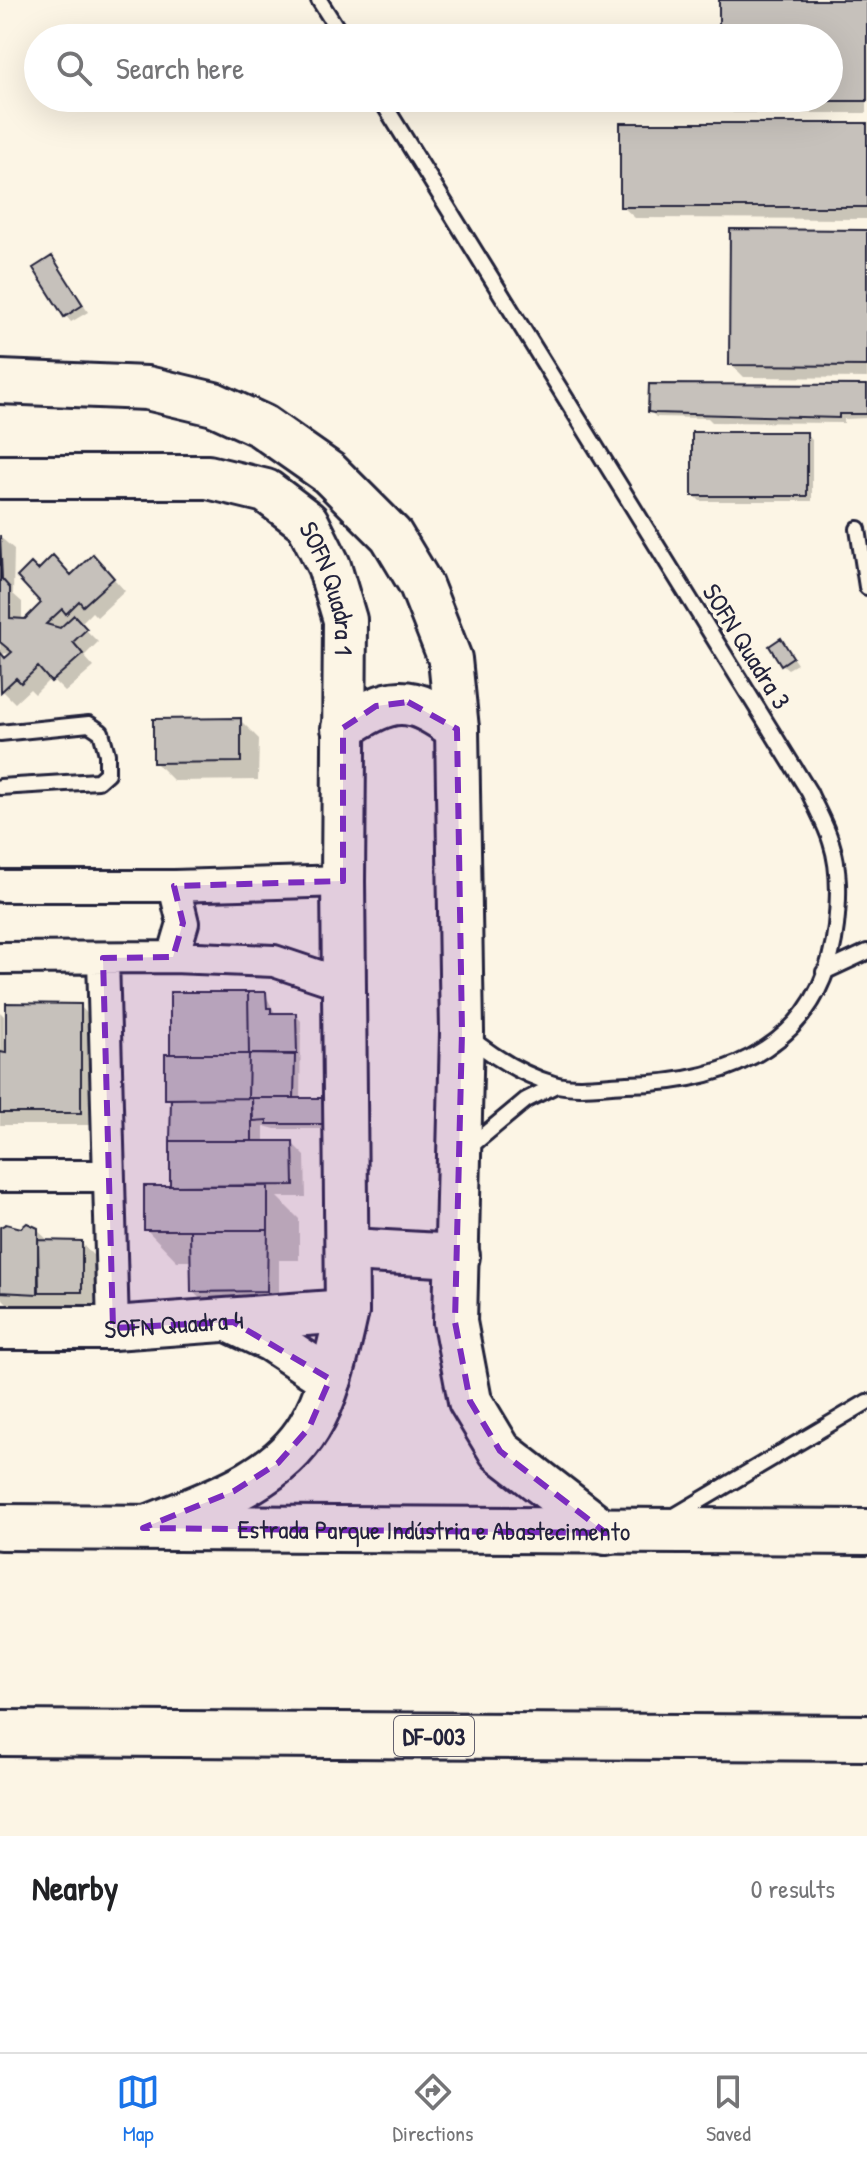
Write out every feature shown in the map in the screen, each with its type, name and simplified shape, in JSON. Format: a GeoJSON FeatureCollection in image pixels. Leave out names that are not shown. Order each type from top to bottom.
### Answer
{"type":"FeatureCollection","features":[{"type":"Feature","properties":{"kind":"highway","name":"Estrada Parque Indústria e Abastecimento"},"geometry":{"type":"LineString","coordinates":[[0,1527],[867,1532]]}},
{"type":"Feature","properties":{"kind":"highway","name":"DF-003"},"geometry":{"type":"LineString","coordinates":[[0,1733],[867,1738]]}},
{"type":"Feature","properties":{"kind":"street"},"geometry":{"type":"LineString","coordinates":[[0,382],[147,388],[214,404],[262,426],[329,473],[391,535],[421,585],[450,659],[457,729],[462,1032],[455,1322],[470,1401],[500,1451],[627,1532]]}},
{"type":"Feature","properties":{"kind":"street","name":"SOFN Quadra 1"},"geometry":{"type":"LineString","coordinates":[[0,477],[208,477],[266,491],[307,522],[329,566],[345,620],[343,984],[350,1250],[347,1311],[330,1379],[309,1428],[278,1463],[234,1491],[143,1528]]}},
{"type":"Feature","properties":{"kind":"street"},"geometry":{"type":"LineString","coordinates":[[343,728],[376,706],[408,702],[433,711],[457,729]]}},
{"type":"Feature","properties":{"kind":"street"},"geometry":{"type":"LineString","coordinates":[[0,886],[174,886],[343,881]]}},
{"type":"Feature","properties":{"kind":"street"},"geometry":{"type":"LineString","coordinates":[[173,957],[183,923],[174,886]]}},
{"type":"Feature","properties":{"kind":"street"},"geometry":{"type":"LineString","coordinates":[[0,958],[173,957],[274,961],[343,984]]}},
{"type":"Feature","properties":{"kind":"street"},"geometry":{"type":"LineString","coordinates":[[103,958],[113,1328]]}},
{"type":"Feature","properties":{"kind":"street"},"geometry":{"type":"LineString","coordinates":[[0,1176],[108,1176]]}},
{"type":"Feature","properties":{"kind":"street"},"geometry":{"type":"LineString","coordinates":[[350,1250],[458,1256]]}},
{"type":"Feature","properties":{"kind":"street","name":"SOFN Quadra 4"},"geometry":{"type":"LineString","coordinates":[[0,1328],[113,1328],[233,1322],[347,1311]]}},
{"type":"Feature","properties":{"kind":"street"},"geometry":{"type":"LineString","coordinates":[[233,1322],[271,1340],[330,1379]]}},
{"type":"Feature","properties":{"kind":"lane"},"geometry":{"type":"LineString","coordinates":[[319,0],[334,24]]}},
{"type":"Feature","properties":{"kind":"lane","name":"SOFN Quadra 3"},"geometry":{"type":"LineString","coordinates":[[389,112],[809,792],[832,843],[839,891],[834,946],[814,998],[784,1037],[747,1062],[712,1075],[652,1084],[556,1085],[493,1056],[462,1032]]}},
{"type":"Feature","properties":{"kind":"lane"},"geometry":{"type":"LineString","coordinates":[[858,529],[867,587]]}},
{"type":"Feature","properties":{"kind":"lane"},"geometry":{"type":"LineString","coordinates":[[0,733],[89,724],[101,732],[107,754],[107,773],[98,781],[0,787]]}},
{"type":"Feature","properties":{"kind":"lane"},"geometry":{"type":"LineString","coordinates":[[824,972],[867,952]]}},
{"type":"Feature","properties":{"kind":"lane","name":"SOFN Quadra 3"},"geometry":{"type":"LineString","coordinates":[[460,1156],[500,1119],[526,1100],[556,1085]]}},
{"type":"Feature","properties":{"kind":"lane"},"geometry":{"type":"LineString","coordinates":[[627,1532],[867,1402]]}},
{"type":"Feature","properties":{"kind":"highlighted area"},"geometry":{"type":"Polygon","coordinates":[[[408,702],[457,729],[462,1032],[455,1322],[470,1401],[500,1451],[606,1533],[143,1528],[234,1491],[278,1463],[309,1428],[330,1379],[233,1322],[113,1328],[103,958],[173,957],[183,923],[174,886],[343,881],[343,728],[376,706],[408,702]]]}},
{"type":"Feature","properties":{"kind":"building"},"geometry":{"type":"Polygon","coordinates":[[[719,0],[867,0],[867,101],[843,101],[843,24],[719,24],[719,0]]]}},
{"type":"Feature","properties":{"kind":"building"},"geometry":{"type":"Polygon","coordinates":[[[620,123],[867,123],[867,207],[620,207],[620,123]]]}},
{"type":"Feature","properties":{"kind":"building"},"geometry":{"type":"Polygon","coordinates":[[[730,229],[867,230],[867,366],[729,365],[730,229]]]}},
{"type":"Feature","properties":{"kind":"building"},"geometry":{"type":"Polygon","coordinates":[[[52,256],[83,305],[64,317],[33,268],[52,256]]]}},
{"type":"Feature","properties":{"kind":"building"},"geometry":{"type":"Polygon","coordinates":[[[649,384],[867,385],[867,414],[839,414],[839,418],[655,413],[648,412],[649,384]]]}},
{"type":"Feature","properties":{"kind":"building"},"geometry":{"type":"Polygon","coordinates":[[[692,432],[807,432],[807,496],[692,496],[692,432]]]}},
{"type":"Feature","properties":{"kind":"building"},"geometry":{"type":"Polygon","coordinates":[[[0,535],[2,579],[10,588],[10,618],[25,619],[41,603],[17,577],[31,563],[38,570],[53,555],[71,575],[93,554],[114,578],[83,606],[79,601],[66,614],[62,609],[46,624],[60,628],[74,615],[87,629],[73,642],[83,654],[51,682],[38,667],[21,683],[16,678],[1,692],[0,652],[5,658],[12,652],[0,642],[0,535]]]}},
{"type":"Feature","properties":{"kind":"building"},"geometry":{"type":"Polygon","coordinates":[[[781,638],[793,657],[781,665],[769,646],[781,638]]]}},
{"type":"Feature","properties":{"kind":"building"},"geometry":{"type":"Polygon","coordinates":[[[241,718],[241,762],[153,763],[153,719],[241,718]]]}},
{"type":"Feature","properties":{"kind":"building"},"geometry":{"type":"Polygon","coordinates":[[[170,992],[248,992],[249,1054],[170,1054],[170,992]]]}},
{"type":"Feature","properties":{"kind":"building"},"geometry":{"type":"Polygon","coordinates":[[[248,992],[266,992],[267,1008],[271,1008],[271,1013],[296,1013],[297,1054],[249,1054],[248,992]]]}},
{"type":"Feature","properties":{"kind":"building"},"geometry":{"type":"Polygon","coordinates":[[[6,1003],[81,1004],[81,1113],[0,1113],[0,1052],[6,1053],[6,1003]]]}},
{"type":"Feature","properties":{"kind":"building"},"geometry":{"type":"Polygon","coordinates":[[[165,1054],[249,1054],[248,1098],[165,1099],[165,1054]]]}},
{"type":"Feature","properties":{"kind":"building"},"geometry":{"type":"Polygon","coordinates":[[[249,1054],[295,1055],[294,1098],[248,1098],[249,1054]]]}},
{"type":"Feature","properties":{"kind":"building"},"geometry":{"type":"Polygon","coordinates":[[[252,1098],[323,1098],[323,1124],[253,1121],[252,1098]]]}},
{"type":"Feature","properties":{"kind":"building"},"geometry":{"type":"Polygon","coordinates":[[[252,1098],[252,1141],[170,1141],[171,1099],[252,1098]]]}},
{"type":"Feature","properties":{"kind":"building"},"geometry":{"type":"Polygon","coordinates":[[[170,1141],[293,1141],[294,1185],[170,1186],[170,1141]]]}},
{"type":"Feature","properties":{"kind":"building"},"geometry":{"type":"Polygon","coordinates":[[[144,1186],[268,1186],[268,1230],[144,1230],[144,1186]]]}},
{"type":"Feature","properties":{"kind":"building"},"geometry":{"type":"Polygon","coordinates":[[[27,1223],[38,1228],[38,1294],[0,1292],[0,1227],[6,1224],[21,1228],[27,1223]]]}},
{"type":"Feature","properties":{"kind":"building"},"geometry":{"type":"Polygon","coordinates":[[[190,1230],[268,1230],[267,1291],[191,1292],[190,1230]]]}},
{"type":"Feature","properties":{"kind":"building"},"geometry":{"type":"Polygon","coordinates":[[[38,1240],[82,1241],[82,1292],[39,1292],[38,1240]]]}}]}
